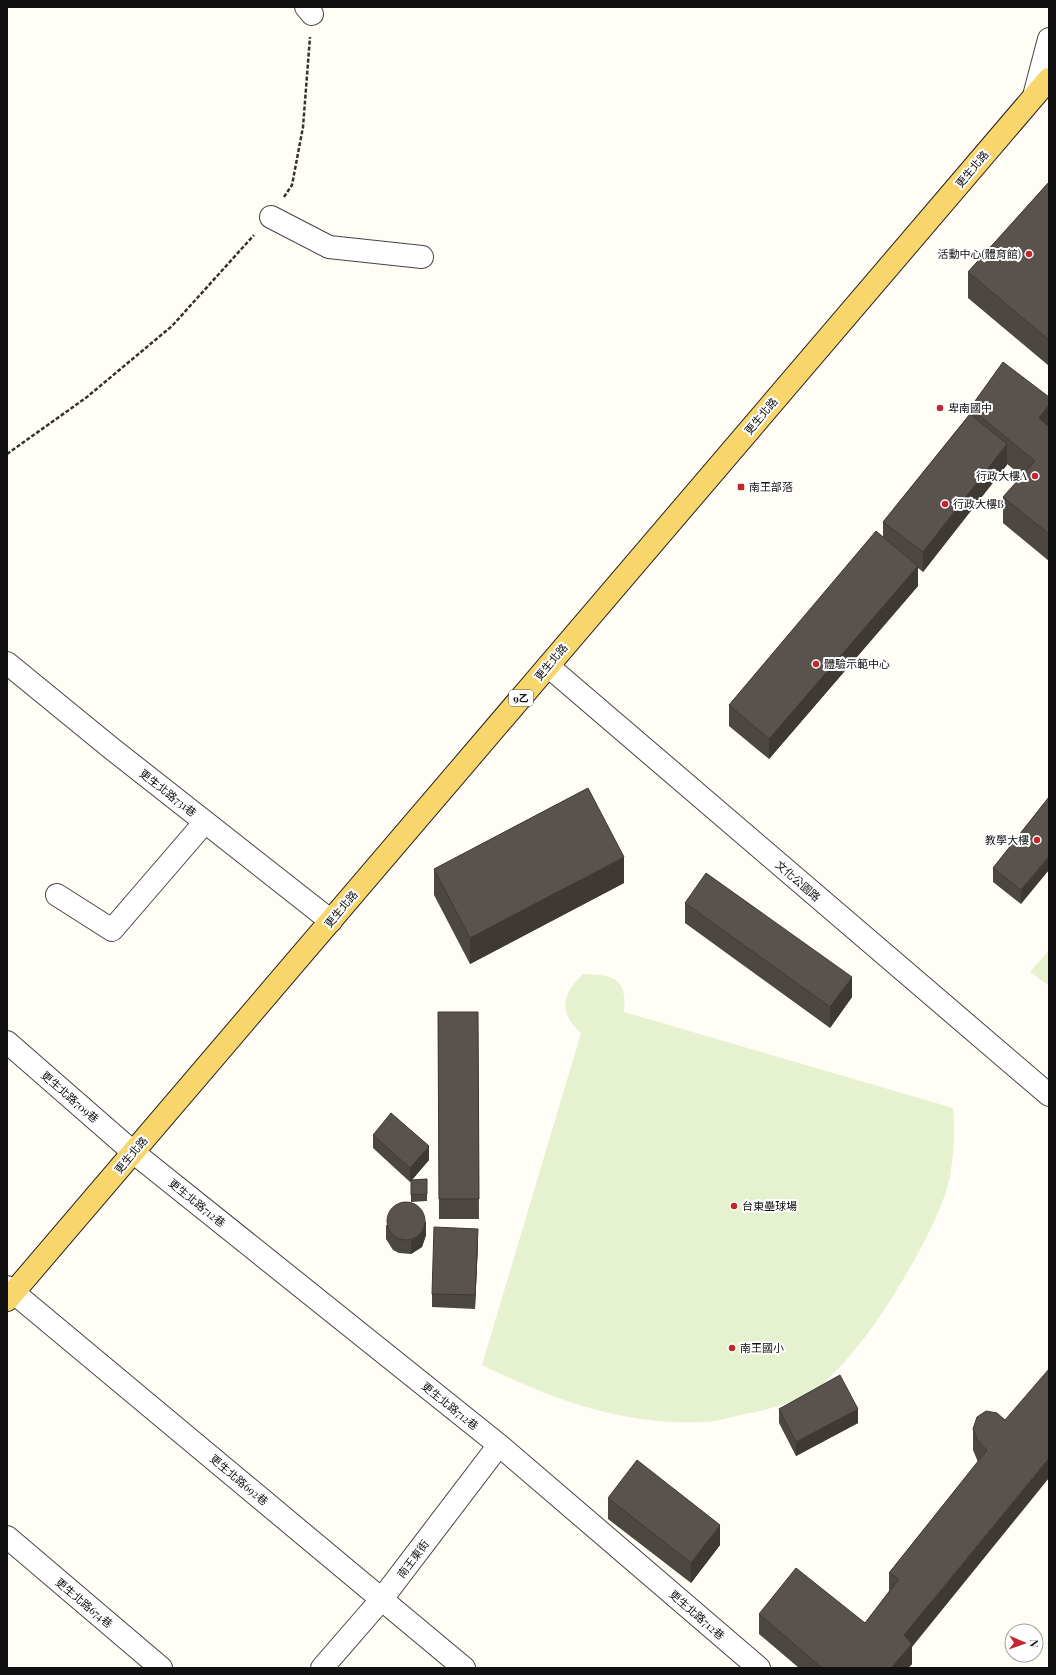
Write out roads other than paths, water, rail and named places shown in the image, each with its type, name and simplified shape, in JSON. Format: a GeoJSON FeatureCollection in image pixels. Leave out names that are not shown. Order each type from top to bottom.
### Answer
{"type":"FeatureCollection","features":[{"type":"Feature","properties":{"kind":"main road","name":"更生北路"},"geometry":{"type":"LineString","coordinates":[[9,1293],[133,1152],[548,666],[1042,92],[1049,79]]}},
{"type":"Feature","properties":{"kind":"street"},"geometry":{"type":"LineString","coordinates":[[1042,92],[1049,39]]}},
{"type":"Feature","properties":{"kind":"street"},"geometry":{"type":"LineString","coordinates":[[271,217],[329,247],[422,257]]}},
{"type":"Feature","properties":{"kind":"street","name":"更生北路731巷"},"geometry":{"type":"LineString","coordinates":[[7,663],[331,921]]}},
{"type":"Feature","properties":{"kind":"street","name":"文化公園路"},"geometry":{"type":"LineString","coordinates":[[548,666],[1049,1095]]}},
{"type":"Feature","properties":{"kind":"street"},"geometry":{"type":"LineString","coordinates":[[57,895],[112,930],[205,822]]}},
{"type":"Feature","properties":{"kind":"street","name":"更生北路709巷"},"geometry":{"type":"LineString","coordinates":[[7,1042],[133,1152]]}},
{"type":"Feature","properties":{"kind":"street","name":"更生北路712巷"},"geometry":{"type":"LineString","coordinates":[[133,1152],[499,1446],[759,1668]]}},
{"type":"Feature","properties":{"kind":"street","name":"更生北路692巷"},"geometry":{"type":"LineString","coordinates":[[9,1293],[464,1668]]}},
{"type":"Feature","properties":{"kind":"street","name":"南王東街"},"geometry":{"type":"LineString","coordinates":[[322,1668],[382,1600],[499,1446]]}},
{"type":"Feature","properties":{"kind":"street","name":"更生北路674巷"},"geometry":{"type":"LineString","coordinates":[[7,1537],[160,1668]]}},
{"type":"Feature","properties":{"kind":"place","name":"活動中心(體育館)"},"geometry":{"type":"Point","coordinates":[1029,254]}},
{"type":"Feature","properties":{"kind":"place","name":"卑南國中"},"geometry":{"type":"Point","coordinates":[940,408]}},
{"type":"Feature","properties":{"kind":"place","name":"行政大樓A"},"geometry":{"type":"Point","coordinates":[1035,476]}},
{"type":"Feature","properties":{"kind":"place","name":"南王部落"},"geometry":{"type":"Point","coordinates":[741,487]}},
{"type":"Feature","properties":{"kind":"place","name":"行政大樓B"},"geometry":{"type":"Point","coordinates":[945,504]}},
{"type":"Feature","properties":{"kind":"place","name":"體驗示範中心"},"geometry":{"type":"Point","coordinates":[816,664]}},
{"type":"Feature","properties":{"kind":"place","name":"教學大樓"},"geometry":{"type":"Point","coordinates":[1037,840]}},
{"type":"Feature","properties":{"kind":"place","name":"台東壘球場"},"geometry":{"type":"Point","coordinates":[734,1206]}},
{"type":"Feature","properties":{"kind":"place","name":"南王國小"},"geometry":{"type":"Point","coordinates":[732,1348]}}]}
